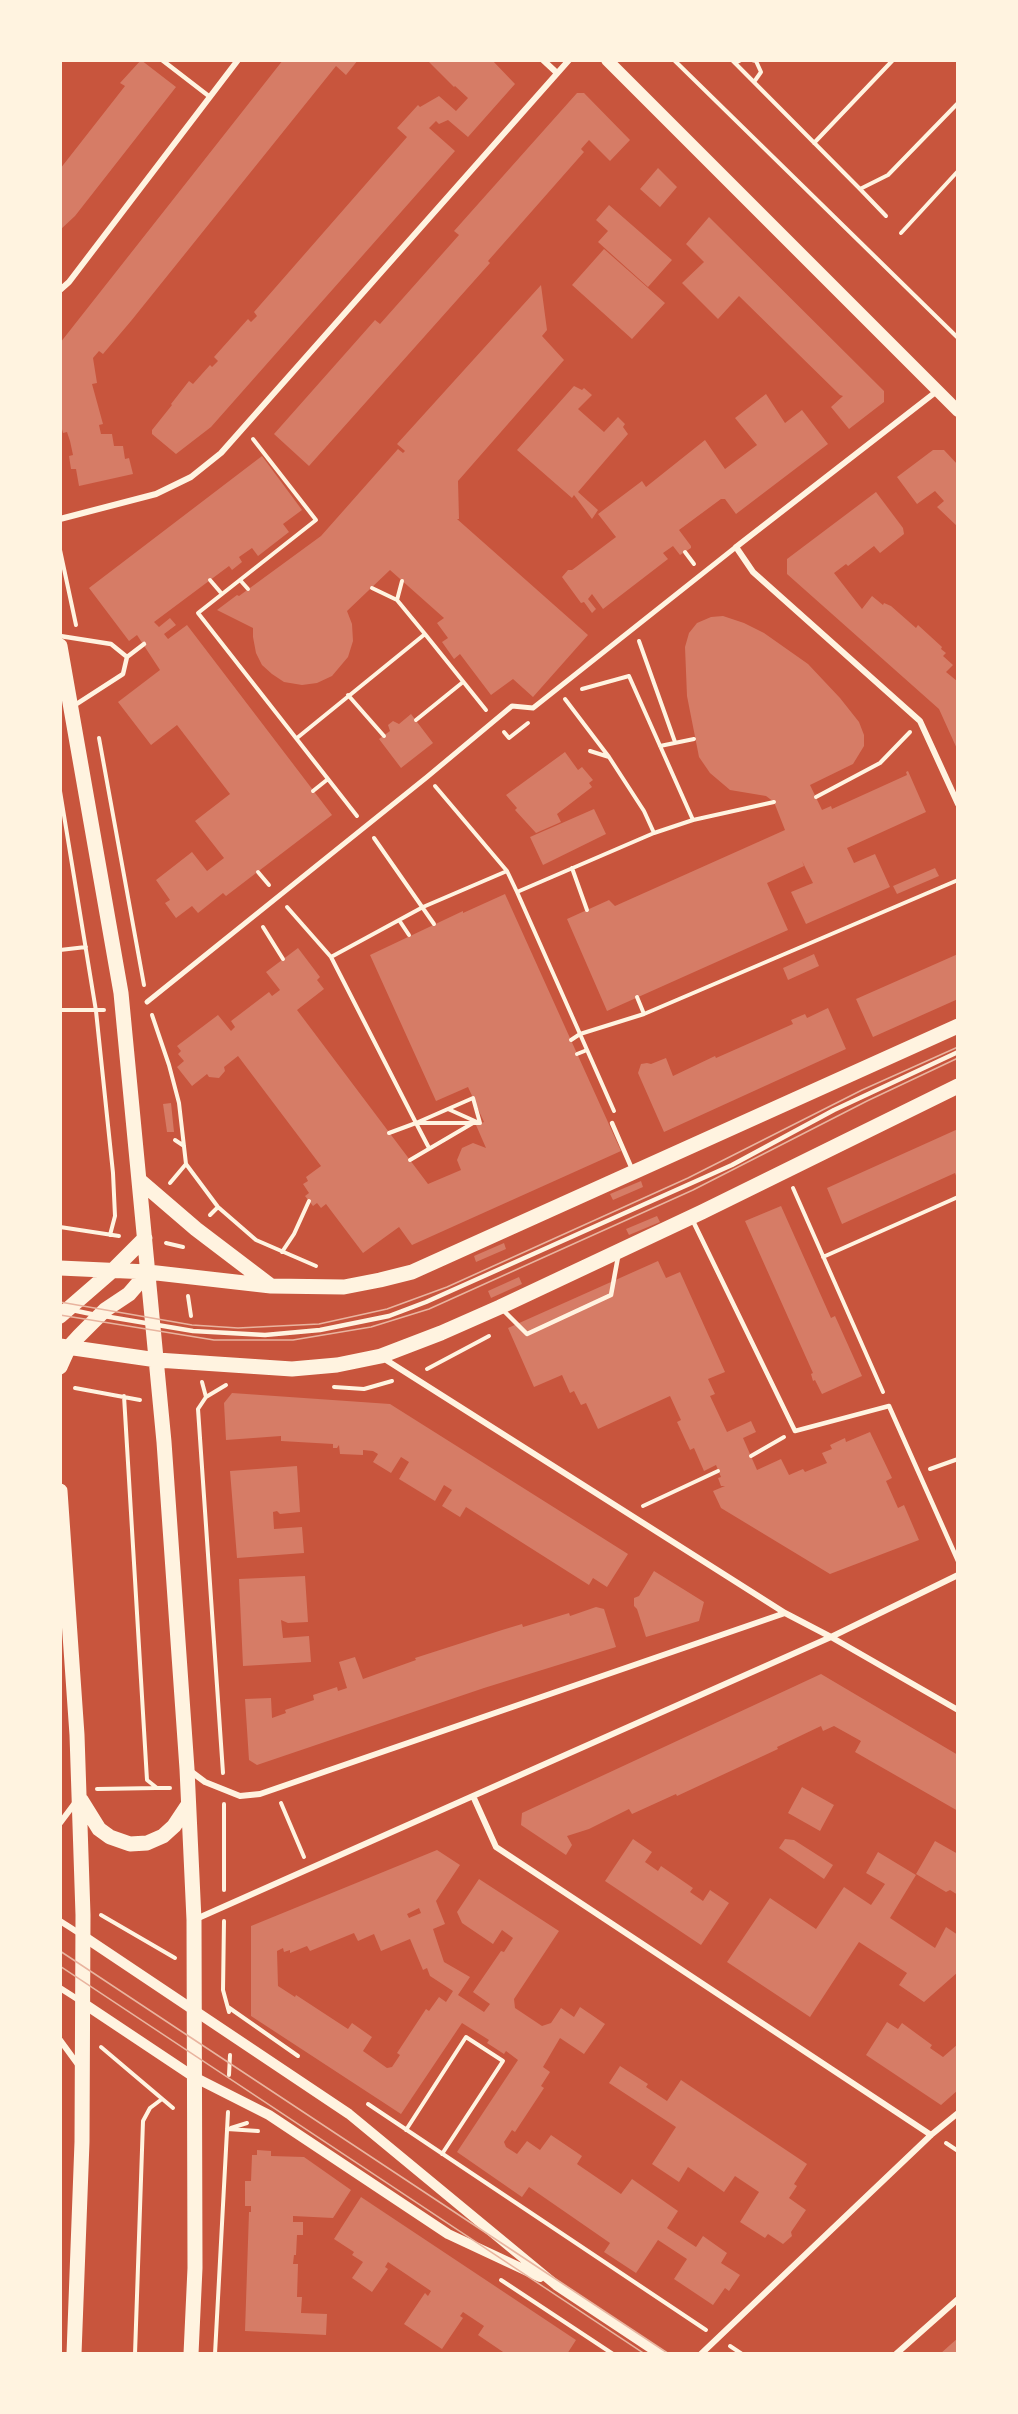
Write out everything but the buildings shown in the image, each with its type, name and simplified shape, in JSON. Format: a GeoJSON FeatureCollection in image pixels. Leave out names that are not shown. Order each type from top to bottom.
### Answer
{"type":"FeatureCollection","features":[{"type":"Feature","properties":{"kind":"main road"},"geometry":{"type":"LineString","coordinates":[[607,60],[958,411]]}},
{"type":"Feature","properties":{"kind":"main road"},"geometry":{"type":"LineString","coordinates":[[60,646],[121,993],[164,1442],[187,1769],[194,1920],[195,2268],[191,2354]]}},
{"type":"Feature","properties":{"kind":"main road"},"geometry":{"type":"LineString","coordinates":[[60,1268],[148,1272],[271,1286],[344,1287],[412,1272],[958,1026]]}},
{"type":"Feature","properties":{"kind":"main road"},"geometry":{"type":"LineString","coordinates":[[64,1347],[157,1360],[292,1369],[338,1365],[381,1356],[500,1307],[786,1171],[958,1086]]}},
{"type":"Feature","properties":{"kind":"main road"},"geometry":{"type":"LineString","coordinates":[[139,1180],[196,1229],[271,1286]]}},
{"type":"Feature","properties":{"kind":"main road"},"geometry":{"type":"LineString","coordinates":[[63,1311],[113,1270],[145,1238]]}},
{"type":"Feature","properties":{"kind":"main road"},"geometry":{"type":"LineString","coordinates":[[60,1367],[64,1347],[99,1315],[129,1294],[148,1272]]}},
{"type":"Feature","properties":{"kind":"main road"},"geometry":{"type":"LineString","coordinates":[[60,1491],[79,1793],[83,1936],[80,2233],[74,2354]]}},
{"type":"Feature","properties":{"kind":"main road"},"geometry":{"type":"LineString","coordinates":[[79,1793],[99,1829],[110,1837],[130,1844],[147,1843],[163,1836],[174,1827],[188,1805]]}},
{"type":"Feature","properties":{"kind":"street"},"geometry":{"type":"LineString","coordinates":[[60,290],[69,282],[238,60]]}},
{"type":"Feature","properties":{"kind":"street"},"geometry":{"type":"LineString","coordinates":[[543,60],[557,74]]}},
{"type":"Feature","properties":{"kind":"street"},"geometry":{"type":"LineString","coordinates":[[60,519],[156,494],[191,477],[221,453],[242,426],[569,60]]}},
{"type":"Feature","properties":{"kind":"street"},"geometry":{"type":"LineString","coordinates":[[147,1002],[512,706],[533,708],[937,391]]}},
{"type":"Feature","properties":{"kind":"street"},"geometry":{"type":"LineString","coordinates":[[736,547],[753,572],[920,721],[958,804]]}},
{"type":"Feature","properties":{"kind":"street"},"geometry":{"type":"LineString","coordinates":[[381,1356],[784,1613],[831,1637],[958,1710]]}},
{"type":"Feature","properties":{"kind":"street"},"geometry":{"type":"LineString","coordinates":[[194,1920],[831,1637],[958,1575]]}},
{"type":"Feature","properties":{"kind":"street"},"geometry":{"type":"LineString","coordinates":[[187,1769],[205,1782],[240,1796],[260,1794],[784,1613]]}},
{"type":"Feature","properties":{"kind":"street"},"geometry":{"type":"LineString","coordinates":[[60,1823],[79,1793]]}},
{"type":"Feature","properties":{"kind":"street"},"geometry":{"type":"LineString","coordinates":[[473,1796],[496,1846],[931,2135]]}},
{"type":"Feature","properties":{"kind":"street"},"geometry":{"type":"LineString","coordinates":[[60,1921],[348,2114],[556,2285],[660,2354]]}},
{"type":"Feature","properties":{"kind":"street"},"geometry":{"type":"LineString","coordinates":[[60,1988],[194,2077],[269,2115],[448,2234],[556,2285]]}},
{"type":"Feature","properties":{"kind":"street"},"geometry":{"type":"LineString","coordinates":[[60,2040],[83,2071]]}},
{"type":"Feature","properties":{"kind":"street"},"geometry":{"type":"LineString","coordinates":[[701,2354],[931,2135],[958,2113]]}},
{"type":"Feature","properties":{"kind":"street"},"geometry":{"type":"LineString","coordinates":[[896,2354],[958,2299]]}},
{"type":"Feature","properties":{"kind":"lane"},"geometry":{"type":"LineString","coordinates":[[162,60],[210,97]]}},
{"type":"Feature","properties":{"kind":"lane"},"geometry":{"type":"LineString","coordinates":[[60,636],[111,644],[127,657]]}},
{"type":"Feature","properties":{"kind":"lane"},"geometry":{"type":"LineString","coordinates":[[71,707],[123,674],[127,657],[144,644]]}},
{"type":"Feature","properties":{"kind":"lane"},"geometry":{"type":"LineString","coordinates":[[63,1311],[214,1333],[265,1335],[349,1326],[408,1310],[732,1165],[834,1110],[958,1052]]}},
{"type":"Feature","properties":{"kind":"lane"},"geometry":{"type":"LineString","coordinates":[[612,1123],[633,1171]]}},
{"type":"Feature","properties":{"kind":"lane"},"geometry":{"type":"LineString","coordinates":[[690,1217],[795,1431],[889,1406],[958,1562]]}},
{"type":"Feature","properties":{"kind":"lane"},"geometry":{"type":"LineString","coordinates":[[500,1307],[527,1334],[612,1296],[619,1249]]}},
{"type":"Feature","properties":{"kind":"path"},"geometry":{"type":"LineString","coordinates":[[674,60],[958,338]]}},
{"type":"Feature","properties":{"kind":"path"},"geometry":{"type":"LineString","coordinates":[[741,60],[734,62],[886,216]]}},
{"type":"Feature","properties":{"kind":"path"},"geometry":{"type":"LineString","coordinates":[[754,82],[761,72],[755,60]]}},
{"type":"Feature","properties":{"kind":"path"},"geometry":{"type":"LineString","coordinates":[[814,143],[893,60]]}},
{"type":"Feature","properties":{"kind":"path"},"geometry":{"type":"LineString","coordinates":[[860,189],[888,175],[958,103]]}},
{"type":"Feature","properties":{"kind":"path"},"geometry":{"type":"LineString","coordinates":[[901,233],[958,171]]}},
{"type":"Feature","properties":{"kind":"path"},"geometry":{"type":"LineString","coordinates":[[242,426],[316,520],[198,613],[365,826],[434,924]]}},
{"type":"Feature","properties":{"kind":"path"},"geometry":{"type":"LineString","coordinates":[[210,580],[222,594]]}},
{"type":"Feature","properties":{"kind":"path"},"geometry":{"type":"LineString","coordinates":[[240,580],[248,589]]}},
{"type":"Feature","properties":{"kind":"path"},"geometry":{"type":"LineString","coordinates":[[398,600],[402,581]]}},
{"type":"Feature","properties":{"kind":"path"},"geometry":{"type":"LineString","coordinates":[[372,588],[398,600],[483,706]]}},
{"type":"Feature","properties":{"kind":"path"},"geometry":{"type":"LineString","coordinates":[[635,629],[675,742]]}},
{"type":"Feature","properties":{"kind":"path"},"geometry":{"type":"LineString","coordinates":[[297,738],[425,634]]}},
{"type":"Feature","properties":{"kind":"path"},"geometry":{"type":"LineString","coordinates":[[573,692],[629,676],[693,820]]}},
{"type":"Feature","properties":{"kind":"path"},"geometry":{"type":"LineString","coordinates":[[416,720],[463,682]]}},
{"type":"Feature","properties":{"kind":"path"},"geometry":{"type":"LineString","coordinates":[[348,695],[384,736]]}},
{"type":"Feature","properties":{"kind":"path"},"geometry":{"type":"LineString","coordinates":[[562,695],[609,757],[644,811],[654,833]]}},
{"type":"Feature","properties":{"kind":"path"},"geometry":{"type":"LineString","coordinates":[[495,721],[509,738],[536,716]]}},
{"type":"Feature","properties":{"kind":"path"},"geometry":{"type":"LineString","coordinates":[[816,797],[880,763],[920,721]]}},
{"type":"Feature","properties":{"kind":"path"},"geometry":{"type":"LineString","coordinates":[[660,746],[694,740]]}},
{"type":"Feature","properties":{"kind":"path"},"geometry":{"type":"LineString","coordinates":[[590,751],[609,757]]}},
{"type":"Feature","properties":{"kind":"path"},"geometry":{"type":"LineString","coordinates":[[427,777],[507,871],[615,1114]]}},
{"type":"Feature","properties":{"kind":"path"},"geometry":{"type":"LineString","coordinates":[[313,791],[328,779]]}},
{"type":"Feature","properties":{"kind":"path"},"geometry":{"type":"LineString","coordinates":[[60,791],[96,1011],[113,1173],[115,1216],[110,1235]]}},
{"type":"Feature","properties":{"kind":"path"},"geometry":{"type":"LineString","coordinates":[[517,892],[654,833],[693,820],[774,802]]}},
{"type":"Feature","properties":{"kind":"path"},"geometry":{"type":"LineString","coordinates":[[572,868],[587,910]]}},
{"type":"Feature","properties":{"kind":"path"},"geometry":{"type":"LineString","coordinates":[[331,957],[423,907],[507,871]]}},
{"type":"Feature","properties":{"kind":"path"},"geometry":{"type":"LineString","coordinates":[[571,1040],[580,1034],[644,1014],[958,879]]}},
{"type":"Feature","properties":{"kind":"path"},"geometry":{"type":"LineString","coordinates":[[278,896],[331,957],[429,1149]]}},
{"type":"Feature","properties":{"kind":"path"},"geometry":{"type":"LineString","coordinates":[[255,915],[283,959]]}},
{"type":"Feature","properties":{"kind":"path"},"geometry":{"type":"LineString","coordinates":[[131,918],[147,1002],[170,1065],[179,1103],[186,1164],[218,1207],[256,1240],[318,1267]]}},
{"type":"Feature","properties":{"kind":"path"},"geometry":{"type":"LineString","coordinates":[[399,920],[409,935]]}},
{"type":"Feature","properties":{"kind":"path"},"geometry":{"type":"LineString","coordinates":[[60,950],[86,947]]}},
{"type":"Feature","properties":{"kind":"path"},"geometry":{"type":"LineString","coordinates":[[637,997],[644,1014]]}},
{"type":"Feature","properties":{"kind":"path"},"geometry":{"type":"LineString","coordinates":[[60,1010],[96,1011]]}},
{"type":"Feature","properties":{"kind":"path"},"geometry":{"type":"LineString","coordinates":[[577,1054],[587,1050]]}},
{"type":"Feature","properties":{"kind":"path"},"geometry":{"type":"LineString","coordinates":[[164,1062],[170,1065]]}},
{"type":"Feature","properties":{"kind":"path"},"geometry":{"type":"LineString","coordinates":[[389,1133],[473,1098],[480,1123]]}},
{"type":"Feature","properties":{"kind":"path"},"geometry":{"type":"LineString","coordinates":[[448,1109],[480,1123]]}},
{"type":"Feature","properties":{"kind":"path"},"geometry":{"type":"LineString","coordinates":[[416,1122],[480,1123]]}},
{"type":"Feature","properties":{"kind":"path"},"geometry":{"type":"LineString","coordinates":[[410,1160],[474,1123]]}},
{"type":"Feature","properties":{"kind":"path"},"geometry":{"type":"LineString","coordinates":[[175,1140],[184,1146]]}},
{"type":"Feature","properties":{"kind":"path"},"geometry":{"type":"LineString","coordinates":[[786,1171],[889,1406]]}},
{"type":"Feature","properties":{"kind":"path"},"geometry":{"type":"LineString","coordinates":[[824,1257],[958,1197]]}},
{"type":"Feature","properties":{"kind":"path"},"geometry":{"type":"LineString","coordinates":[[282,1252],[294,1234],[309,1202]]}},
{"type":"Feature","properties":{"kind":"path"},"geometry":{"type":"LineString","coordinates":[[60,1227],[119,1236]]}},
{"type":"Feature","properties":{"kind":"path"},"geometry":{"type":"LineString","coordinates":[[166,1244],[183,1247]]}},
{"type":"Feature","properties":{"kind":"path"},"geometry":{"type":"LineString","coordinates":[[412,1376],[452,1356]]}},
{"type":"Feature","properties":{"kind":"path"},"geometry":{"type":"LineString","coordinates":[[198,1363],[206,1398],[198,1409],[224,1790],[223,1990],[228,2007],[231,2035],[215,2354]]}},
{"type":"Feature","properties":{"kind":"path"},"geometry":{"type":"LineString","coordinates":[[75,1388],[145,1401]]}},
{"type":"Feature","properties":{"kind":"path"},"geometry":{"type":"LineString","coordinates":[[124,1396],[147,1779],[156,1788]]}},
{"type":"Feature","properties":{"kind":"path"},"geometry":{"type":"LineString","coordinates":[[751,1456],[795,1431]]}},
{"type":"Feature","properties":{"kind":"path"},"geometry":{"type":"LineString","coordinates":[[942,1464],[958,1459]]}},
{"type":"Feature","properties":{"kind":"path"},"geometry":{"type":"LineString","coordinates":[[627,1514],[718,1471]]}},
{"type":"Feature","properties":{"kind":"path"},"geometry":{"type":"LineString","coordinates":[[79,1793],[188,1787]]}},
{"type":"Feature","properties":{"kind":"path"},"geometry":{"type":"LineString","coordinates":[[274,1788],[310,1868]]}},
{"type":"Feature","properties":{"kind":"path"},"geometry":{"type":"LineString","coordinates":[[97,1912],[175,1958]]}},
{"type":"Feature","properties":{"kind":"path"},"geometry":{"type":"LineString","coordinates":[[228,2007],[307,2062]]}},
{"type":"Feature","properties":{"kind":"path"},"geometry":{"type":"LineString","coordinates":[[406,2130],[466,2037],[503,2061],[442,2154]]}},
{"type":"Feature","properties":{"kind":"path"},"geometry":{"type":"LineString","coordinates":[[101,2047],[173,2108]]}},
{"type":"Feature","properties":{"kind":"path"},"geometry":{"type":"LineString","coordinates":[[135,2354],[142,2121],[150,2108],[162,2099]]}},
{"type":"Feature","properties":{"kind":"path"},"geometry":{"type":"LineString","coordinates":[[366,2103],[718,2338]]}},
{"type":"Feature","properties":{"kind":"tram line"},"geometry":{"type":"LineString","coordinates":[[60,1302],[192,1325],[238,1328],[319,1324],[387,1309],[447,1287],[688,1178],[862,1090],[958,1047]]}},
{"type":"Feature","properties":{"kind":"tram line"},"geometry":{"type":"LineString","coordinates":[[60,1315],[214,1340],[293,1340],[371,1327],[429,1309],[693,1190],[867,1101],[958,1058]]}},
{"type":"Feature","properties":{"kind":"tram line"},"geometry":{"type":"LineString","coordinates":[[60,1951],[669,2354]]}},
{"type":"Feature","properties":{"kind":"tram line"},"geometry":{"type":"LineString","coordinates":[[60,1966],[645,2354]]}}]}
